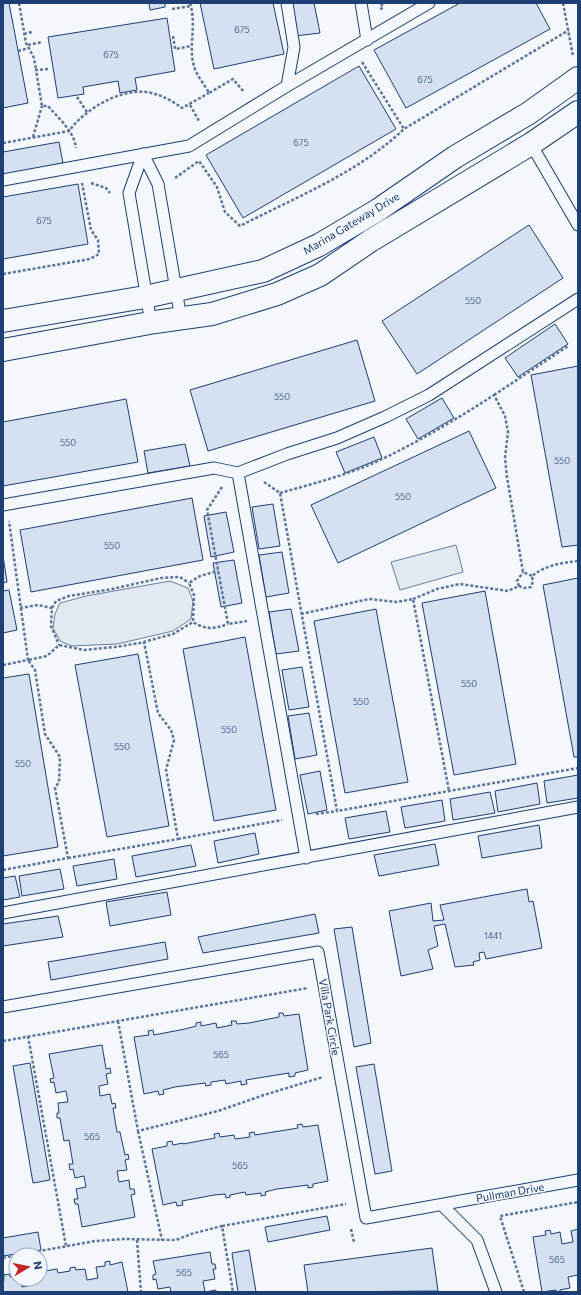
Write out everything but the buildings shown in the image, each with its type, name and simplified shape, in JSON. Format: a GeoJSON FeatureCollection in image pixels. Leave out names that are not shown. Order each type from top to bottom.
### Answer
{"type":"FeatureCollection","features":[{"type":"Feature","properties":{"kind":"street","name":"Marina Gateway Drive"},"geometry":{"type":"LineString","coordinates":[[3,321],[145,297],[264,271],[319,245],[378,210],[455,157],[529,113],[576,70]]}},
{"type":"Feature","properties":{"kind":"street"},"geometry":{"type":"LineString","coordinates":[[3,350],[219,312],[277,294],[320,275],[370,241],[531,144],[578,112]]}},
{"type":"Feature","properties":{"kind":"lane"},"geometry":{"type":"LineString","coordinates":[[287,3],[294,47],[287,86]]}},
{"type":"Feature","properties":{"kind":"lane"},"geometry":{"type":"LineString","coordinates":[[361,3],[367,40]]}},
{"type":"Feature","properties":{"kind":"lane"},"geometry":{"type":"LineString","coordinates":[[3,180],[189,146],[287,86],[429,3]]}},
{"type":"Feature","properties":{"kind":"lane"},"geometry":{"type":"LineString","coordinates":[[531,144],[578,225]]}},
{"type":"Feature","properties":{"kind":"lane"},"geometry":{"type":"LineString","coordinates":[[143,154],[158,184],[181,318]]}},
{"type":"Feature","properties":{"kind":"lane"},"geometry":{"type":"LineString","coordinates":[[143,154],[128,193],[145,297],[151,323]]}},
{"type":"Feature","properties":{"kind":"lane"},"geometry":{"type":"LineString","coordinates":[[5,505],[214,468],[239,471],[338,438],[429,395],[578,299]]}},
{"type":"Feature","properties":{"kind":"lane"},"geometry":{"type":"LineString","coordinates":[[239,471],[263,618],[306,858]]}},
{"type":"Feature","properties":{"kind":"lane"},"geometry":{"type":"LineString","coordinates":[[3,913],[578,808]]}},
{"type":"Feature","properties":{"kind":"lane","name":"Villa Park Circle"},"geometry":{"type":"LineString","coordinates":[[3,1007],[318,952],[366,1218],[443,1206]]}},
{"type":"Feature","properties":{"kind":"lane","name":"Pullman Drive"},"geometry":{"type":"LineString","coordinates":[[443,1206],[578,1180]]}},
{"type":"Feature","properties":{"kind":"lane"},"geometry":{"type":"LineString","coordinates":[[443,1206],[477,1240],[496,1292]]}},
{"type":"Feature","properties":{"kind":"path"},"geometry":{"type":"LineString","coordinates":[[19,3],[24,34],[34,58],[42,106],[33,137]]}},
{"type":"Feature","properties":{"kind":"path"},"geometry":{"type":"LineString","coordinates":[[382,3],[383,8]]}},
{"type":"Feature","properties":{"kind":"path"},"geometry":{"type":"LineString","coordinates":[[563,3],[576,70]]}},
{"type":"Feature","properties":{"kind":"path"},"geometry":{"type":"LineString","coordinates":[[172,9],[191,5],[193,17],[193,42],[191,46],[194,67],[209,93]]}},
{"type":"Feature","properties":{"kind":"path"},"geometry":{"type":"LineString","coordinates":[[173,183],[175,178],[199,161],[217,187],[225,212],[240,226],[354,167],[387,145],[404,129],[569,30]]}},
{"type":"Feature","properties":{"kind":"path"},"geometry":{"type":"LineString","coordinates":[[24,34],[32,32]]}},
{"type":"Feature","properties":{"kind":"path"},"geometry":{"type":"LineString","coordinates":[[173,36],[175,49],[191,46]]}},
{"type":"Feature","properties":{"kind":"path"},"geometry":{"type":"LineString","coordinates":[[18,51],[42,42]]}},
{"type":"Feature","properties":{"kind":"path"},"geometry":{"type":"LineString","coordinates":[[354,48],[404,129]]}},
{"type":"Feature","properties":{"kind":"path"},"geometry":{"type":"LineString","coordinates":[[36,70],[48,68]]}},
{"type":"Feature","properties":{"kind":"path"},"geometry":{"type":"LineString","coordinates":[[3,143],[70,131],[77,120],[108,99],[146,92],[167,98],[182,108],[190,105],[233,79],[247,95]]}},
{"type":"Feature","properties":{"kind":"path"},"geometry":{"type":"LineString","coordinates":[[77,97],[87,112]]}},
{"type":"Feature","properties":{"kind":"path"},"geometry":{"type":"LineString","coordinates":[[190,105],[200,122],[194,126]]}},
{"type":"Feature","properties":{"kind":"path"},"geometry":{"type":"LineString","coordinates":[[42,106],[48,106],[70,131]]}},
{"type":"Feature","properties":{"kind":"path"},"geometry":{"type":"LineString","coordinates":[[3,274],[90,259],[99,254],[98,240],[91,230],[80,167]]}},
{"type":"Feature","properties":{"kind":"path"},"geometry":{"type":"LineString","coordinates":[[82,183],[94,183],[106,188],[110,193],[112,200]]}},
{"type":"Feature","properties":{"kind":"path"},"geometry":{"type":"LineString","coordinates":[[228,624],[207,510],[239,471],[280,493],[326,480],[377,461],[494,395],[568,346]]}},
{"type":"Feature","properties":{"kind":"path"},"geometry":{"type":"LineString","coordinates":[[494,395],[505,416],[508,432],[505,458],[507,477],[523,572],[517,581],[518,586]]}},
{"type":"Feature","properties":{"kind":"path"},"geometry":{"type":"LineString","coordinates":[[280,493],[337,811],[578,768]]}},
{"type":"Feature","properties":{"kind":"path"},"geometry":{"type":"LineString","coordinates":[[5,505],[28,660],[35,670],[45,734],[60,757],[59,782],[55,788],[68,858]]}},
{"type":"Feature","properties":{"kind":"path"},"geometry":{"type":"LineString","coordinates":[[532,576],[540,570],[552,565],[578,561]]}},
{"type":"Feature","properties":{"kind":"path"},"geometry":{"type":"LineString","coordinates":[[189,583],[200,576],[218,571]]}},
{"type":"Feature","properties":{"kind":"path"},"geometry":{"type":"LineString","coordinates":[[523,572],[532,576]]}},
{"type":"Feature","properties":{"kind":"path"},"geometry":{"type":"LineString","coordinates":[[301,614],[369,599],[398,602],[413,599],[437,589],[460,584],[508,590],[518,586],[524,588],[531,586],[533,581],[532,576]]}},
{"type":"Feature","properties":{"kind":"path"},"geometry":{"type":"LineString","coordinates":[[59,645],[51,626],[52,608],[56,601],[68,596],[112,589],[161,578],[180,577],[189,583],[194,595],[193,622]]}},
{"type":"Feature","properties":{"kind":"path"},"geometry":{"type":"LineString","coordinates":[[413,599],[449,791]]}},
{"type":"Feature","properties":{"kind":"path"},"geometry":{"type":"LineString","coordinates":[[20,608],[38,605],[52,608]]}},
{"type":"Feature","properties":{"kind":"path"},"geometry":{"type":"LineString","coordinates":[[193,622],[203,628],[216,628],[228,624],[263,618]]}},
{"type":"Feature","properties":{"kind":"path"},"geometry":{"type":"LineString","coordinates":[[59,645],[84,650],[115,647],[144,642],[174,634],[193,622]]}},
{"type":"Feature","properties":{"kind":"path"},"geometry":{"type":"LineString","coordinates":[[144,642],[158,713],[171,730],[174,740],[166,770],[178,839]]}},
{"type":"Feature","properties":{"kind":"path"},"geometry":{"type":"LineString","coordinates":[[3,665],[47,656],[59,645]]}},
{"type":"Feature","properties":{"kind":"path"},"geometry":{"type":"LineString","coordinates":[[3,870],[299,817]]}},
{"type":"Feature","properties":{"kind":"path"},"geometry":{"type":"LineString","coordinates":[[3,1041],[310,987],[311,995]]}},
{"type":"Feature","properties":{"kind":"path"},"geometry":{"type":"LineString","coordinates":[[118,1021],[138,1131],[162,1240]]}},
{"type":"Feature","properties":{"kind":"path"},"geometry":{"type":"LineString","coordinates":[[28,1036],[66,1246]]}},
{"type":"Feature","properties":{"kind":"path"},"geometry":{"type":"LineString","coordinates":[[138,1131],[218,1111],[264,1095],[325,1077]]}},
{"type":"Feature","properties":{"kind":"path"},"geometry":{"type":"LineString","coordinates":[[346,1197],[348,1212]]}},
{"type":"Feature","properties":{"kind":"path"},"geometry":{"type":"LineString","coordinates":[[524,1292],[500,1216],[578,1202]]}},
{"type":"Feature","properties":{"kind":"path"},"geometry":{"type":"LineString","coordinates":[[48,1249],[95,1241],[176,1240],[191,1234],[222,1226],[347,1204]]}},
{"type":"Feature","properties":{"kind":"path"},"geometry":{"type":"LineString","coordinates":[[222,1226],[233,1292]]}},
{"type":"Feature","properties":{"kind":"path"},"geometry":{"type":"LineString","coordinates":[[351,1227],[354,1242]]}},
{"type":"Feature","properties":{"kind":"path"},"geometry":{"type":"LineString","coordinates":[[137,1240],[141,1292]]}},
{"type":"Feature","properties":{"kind":"shaded area"},"geometry":{"type":"Polygon","coordinates":[[[456,545],[463,572],[400,590],[391,562],[456,545]]]}},
{"type":"Feature","properties":{"kind":"shaded area"},"geometry":{"type":"Polygon","coordinates":[[[170,581],[188,588],[193,601],[191,619],[173,631],[117,644],[72,646],[60,641],[53,628],[55,614],[60,603],[86,596],[170,581]]]}}]}
